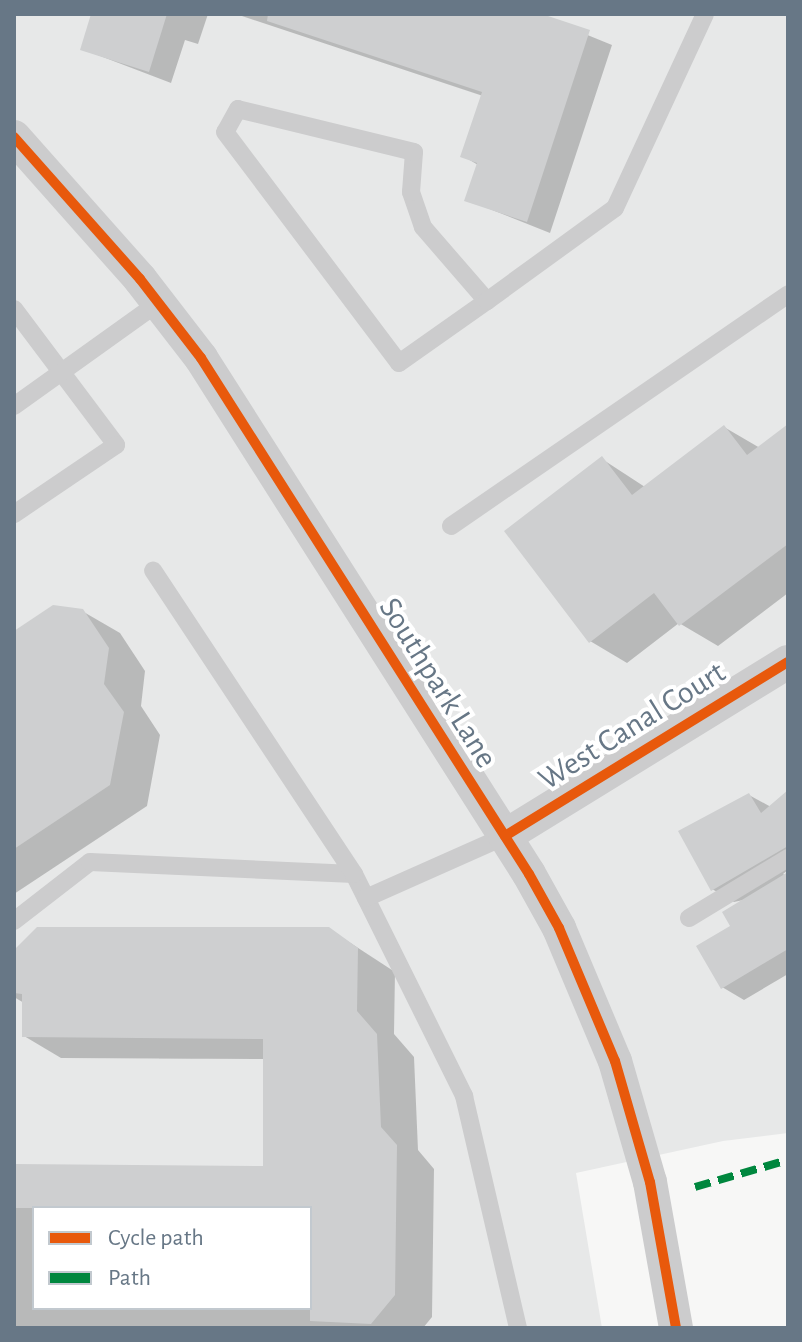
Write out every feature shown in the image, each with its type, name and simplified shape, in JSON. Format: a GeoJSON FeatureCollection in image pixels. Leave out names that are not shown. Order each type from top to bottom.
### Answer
{"type":"FeatureCollection","features":[{"type":"Feature","properties":{"kind":"street","name":"Southpark Lane"},"geometry":{"type":"LineString","coordinates":[[14,137],[158,303],[201,358],[505,836],[559,928],[615,1061],[650,1182],[676,1328]]}},
{"type":"Feature","properties":{"kind":"street","name":"West Canal Court"},"geometry":{"type":"LineString","coordinates":[[505,836],[788,662]]}},
{"type":"Feature","properties":{"kind":"lane"},"geometry":{"type":"LineString","coordinates":[[487,301],[423,227],[411,192],[414,152],[238,109],[225,132],[399,363],[487,301],[615,208],[705,14]]}},
{"type":"Feature","properties":{"kind":"lane"},"geometry":{"type":"LineString","coordinates":[[451,526],[788,294]]}},
{"type":"Feature","properties":{"kind":"lane"},"geometry":{"type":"LineString","coordinates":[[14,406],[158,303]]}},
{"type":"Feature","properties":{"kind":"lane"},"geometry":{"type":"LineString","coordinates":[[14,309],[65,370],[116,445],[14,514]]}},
{"type":"Feature","properties":{"kind":"lane"},"geometry":{"type":"LineString","coordinates":[[153,570],[354,874],[464,1096],[518,1328]]}},
{"type":"Feature","properties":{"kind":"lane"},"geometry":{"type":"LineString","coordinates":[[366,898],[505,836]]}},
{"type":"Feature","properties":{"kind":"lane"},"geometry":{"type":"LineString","coordinates":[[689,918],[788,858]]}},
{"type":"Feature","properties":{"kind":"lane"},"geometry":{"type":"LineString","coordinates":[[14,921],[90,862],[354,874]]}},
{"type":"Feature","properties":{"kind":"shaded area"},"geometry":{"type":"Polygon","coordinates":[[[14,14],[788,14],[788,1133],[723,1141],[576,1173],[602,1328],[14,1328],[14,14]]]}},
{"type":"Feature","properties":{"kind":"building"},"geometry":{"type":"Polygon","coordinates":[[[91,14],[167,14],[149,72],[80,50],[91,14]]]}},
{"type":"Feature","properties":{"kind":"building"},"geometry":{"type":"Polygon","coordinates":[[[268,14],[542,14],[590,30],[527,222],[464,201],[477,163],[460,157],[482,92],[267,21],[268,14]]]}},
{"type":"Feature","properties":{"kind":"building"},"geometry":{"type":"Polygon","coordinates":[[[788,424],[788,544],[679,626],[654,593],[589,643],[504,531],[602,456],[632,495],[724,425],[747,455],[788,424]]]}},
{"type":"Feature","properties":{"kind":"building"},"geometry":{"type":"Polygon","coordinates":[[[53,605],[83,609],[109,648],[104,684],[124,712],[110,785],[14,849],[14,631],[53,605]]]}},
{"type":"Feature","properties":{"kind":"building"},"geometry":{"type":"Polygon","coordinates":[[[788,790],[788,846],[711,891],[678,831],[749,793],[761,813],[788,790]]]}},
{"type":"Feature","properties":{"kind":"building"},"geometry":{"type":"Polygon","coordinates":[[[788,872],[788,949],[721,989],[696,946],[730,926],[722,912],[788,872]]]}},
{"type":"Feature","properties":{"kind":"building"},"geometry":{"type":"Polygon","coordinates":[[[37,927],[329,927],[358,948],[357,1011],[377,1034],[381,1127],[397,1145],[395,1295],[371,1324],[310,1321],[312,1206],[14,1208],[14,1164],[263,1166],[263,1039],[22,1037],[22,994],[14,993],[14,950],[37,927]]]}},
{"type":"Feature","properties":{"kind":"marked path"},"geometry":{"type":"LineString","coordinates":[[695,1187],[788,1160]]}},
{"type":"Feature","properties":{"kind":"cycle path"},"geometry":{"type":"LineString","coordinates":[[14,137],[140,279],[201,358],[529,874],[559,928],[615,1061],[650,1182],[676,1328]]}},
{"type":"Feature","properties":{"kind":"cycle path"},"geometry":{"type":"LineString","coordinates":[[505,836],[788,662]]}}]}
